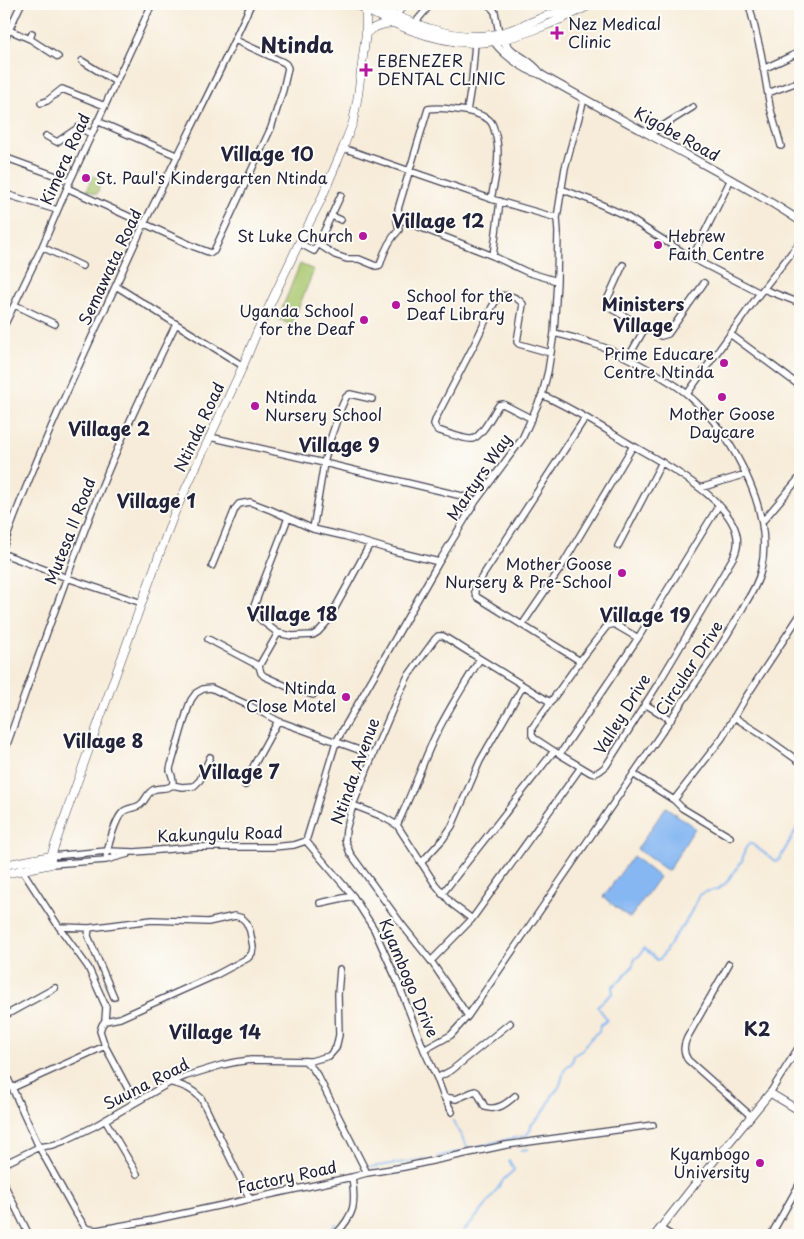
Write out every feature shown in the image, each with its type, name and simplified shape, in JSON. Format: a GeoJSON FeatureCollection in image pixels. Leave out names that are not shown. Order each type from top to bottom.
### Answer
{"type":"FeatureCollection","features":[{"type":"Feature","properties":{"kind":"main road"},"geometry":{"type":"LineString","coordinates":[[354,4],[368,6],[419,33],[459,42],[475,43],[579,4]]}},
{"type":"Feature","properties":{"kind":"main road"},"geometry":{"type":"LineString","coordinates":[[366,33],[372,28],[394,20],[460,35],[496,36],[524,33],[566,17],[592,4]]}},
{"type":"Feature","properties":{"kind":"main road","name":"Ntinda Road"},"geometry":{"type":"LineString","coordinates":[[51,860],[174,514],[344,148],[353,122],[358,95],[368,6]]}},
{"type":"Feature","properties":{"kind":"main road","name":"Kakungulu Road"},"geometry":{"type":"LineString","coordinates":[[4,866],[20,866],[51,860]]}},
{"type":"Feature","properties":{"kind":"main road","name":"Kakungulu Road"},"geometry":{"type":"LineString","coordinates":[[4,874],[20,866]]}},
{"type":"Feature","properties":{"kind":"street"},"geometry":{"type":"LineString","coordinates":[[4,41],[21,4]]}},
{"type":"Feature","properties":{"kind":"street","name":"Kimera Road"},"geometry":{"type":"LineString","coordinates":[[4,326],[42,247],[66,188],[152,4]]}},
{"type":"Feature","properties":{"kind":"street","name":"Semawata Road"},"geometry":{"type":"LineString","coordinates":[[4,545],[44,442],[145,224],[251,4]]}},
{"type":"Feature","properties":{"kind":"street"},"geometry":{"type":"LineString","coordinates":[[394,20],[405,4]]}},
{"type":"Feature","properties":{"kind":"street"},"geometry":{"type":"LineString","coordinates":[[414,24],[431,4]]}},
{"type":"Feature","properties":{"kind":"street"},"geometry":{"type":"LineString","coordinates":[[490,4],[495,12],[496,36]]}},
{"type":"Feature","properties":{"kind":"street"},"geometry":{"type":"LineString","coordinates":[[749,4],[770,107],[781,146]]}},
{"type":"Feature","properties":{"kind":"street"},"geometry":{"type":"LineString","coordinates":[[9,30],[31,36],[58,57]]}},
{"type":"Feature","properties":{"kind":"street","name":"Kigobe Road"},"geometry":{"type":"LineString","coordinates":[[496,36],[540,74],[730,179],[800,221]]}},
{"type":"Feature","properties":{"kind":"street"},"geometry":{"type":"LineString","coordinates":[[66,188],[212,253],[271,128],[288,68],[283,62],[235,40]]}},
{"type":"Feature","properties":{"kind":"street"},"geometry":{"type":"LineString","coordinates":[[467,111],[475,43]]}},
{"type":"Feature","properties":{"kind":"street"},"geometry":{"type":"LineString","coordinates":[[763,69],[800,52]]}},
{"type":"Feature","properties":{"kind":"street"},"geometry":{"type":"LineString","coordinates":[[82,61],[116,82]]}},
{"type":"Feature","properties":{"kind":"street"},"geometry":{"type":"LineString","coordinates":[[768,93],[800,81]]}},
{"type":"Feature","properties":{"kind":"street"},"geometry":{"type":"LineString","coordinates":[[41,103],[47,101],[62,89],[104,106]]}},
{"type":"Feature","properties":{"kind":"street","name":"Martyrs Way"},"geometry":{"type":"LineString","coordinates":[[306,841],[336,742],[476,501],[522,439],[542,394],[554,333],[557,281],[557,218],[561,189],[570,145],[584,99]]}},
{"type":"Feature","properties":{"kind":"street"},"geometry":{"type":"LineString","coordinates":[[650,134],[693,107]]}},
{"type":"Feature","properties":{"kind":"street"},"geometry":{"type":"LineString","coordinates":[[318,244],[335,255],[347,259],[359,259],[376,266],[380,265],[392,237],[399,230],[397,220],[400,218],[398,209],[428,109],[467,111],[490,120],[498,139],[497,168],[491,198]]}},
{"type":"Feature","properties":{"kind":"street"},"geometry":{"type":"LineString","coordinates":[[97,121],[178,156]]}},
{"type":"Feature","properties":{"kind":"street"},"geometry":{"type":"LineString","coordinates":[[46,136],[57,142],[79,127],[91,134]]}},
{"type":"Feature","properties":{"kind":"street"},"geometry":{"type":"LineString","coordinates":[[344,148],[500,202],[557,218]]}},
{"type":"Feature","properties":{"kind":"street"},"geometry":{"type":"LineString","coordinates":[[4,157],[70,181]]}},
{"type":"Feature","properties":{"kind":"street"},"geometry":{"type":"LineString","coordinates":[[692,258],[730,179]]}},
{"type":"Feature","properties":{"kind":"street"},"geometry":{"type":"LineString","coordinates":[[561,189],[624,215],[692,258],[761,291],[800,303]]}},
{"type":"Feature","properties":{"kind":"street"},"geometry":{"type":"LineString","coordinates":[[5,194],[57,210]]}},
{"type":"Feature","properties":{"kind":"street"},"geometry":{"type":"LineString","coordinates":[[299,242],[314,251],[341,195]]}},
{"type":"Feature","properties":{"kind":"street"},"geometry":{"type":"LineString","coordinates":[[493,256],[500,202]]}},
{"type":"Feature","properties":{"kind":"street"},"geometry":{"type":"LineString","coordinates":[[332,216],[341,220]]}},
{"type":"Feature","properties":{"kind":"street"},"geometry":{"type":"LineString","coordinates":[[400,218],[527,272],[557,281]]}},
{"type":"Feature","properties":{"kind":"street"},"geometry":{"type":"LineString","coordinates":[[687,394],[761,291],[800,242]]}},
{"type":"Feature","properties":{"kind":"street"},"geometry":{"type":"LineString","coordinates":[[42,247],[82,266]]}},
{"type":"Feature","properties":{"kind":"street"},"geometry":{"type":"LineString","coordinates":[[623,265],[607,300],[608,307],[661,336],[668,334],[704,284]]}},
{"type":"Feature","properties":{"kind":"street"},"geometry":{"type":"LineString","coordinates":[[116,286],[243,366]]}},
{"type":"Feature","properties":{"kind":"street"},"geometry":{"type":"LineString","coordinates":[[532,419],[503,404],[498,405],[482,431],[472,439],[437,430],[434,424],[499,296],[509,295],[523,304],[517,342],[551,353]]}},
{"type":"Feature","properties":{"kind":"street"},"geometry":{"type":"LineString","coordinates":[[15,304],[56,324]]}},
{"type":"Feature","properties":{"kind":"street","name":"Mutesa II Road"},"geometry":{"type":"LineString","coordinates":[[4,754],[99,494],[126,429],[176,324]]}},
{"type":"Feature","properties":{"kind":"street"},"geometry":{"type":"LineString","coordinates":[[628,358],[646,328]]}},
{"type":"Feature","properties":{"kind":"street","name":"Circular Drive"},"geometry":{"type":"LineString","coordinates":[[424,1050],[451,1036],[468,1016],[729,632],[757,584],[763,564],[764,544],[759,506],[734,450],[703,409],[687,394],[628,358],[592,343],[554,333]]}},
{"type":"Feature","properties":{"kind":"street"},"geometry":{"type":"LineString","coordinates":[[730,334],[800,386]]}},
{"type":"Feature","properties":{"kind":"street"},"geometry":{"type":"LineString","coordinates":[[313,529],[324,463],[341,408],[346,397],[350,394],[372,399]]}},
{"type":"Feature","properties":{"kind":"street"},"geometry":{"type":"LineString","coordinates":[[442,894],[557,753],[638,638],[719,505],[700,488],[662,462],[542,394]]}},
{"type":"Feature","properties":{"kind":"street"},"geometry":{"type":"LineString","coordinates":[[580,661],[477,597],[474,590],[585,418]]}},
{"type":"Feature","properties":{"kind":"street"},"geometry":{"type":"LineString","coordinates":[[210,437],[462,496],[476,501]]}},
{"type":"Feature","properties":{"kind":"street"},"geometry":{"type":"LineString","coordinates":[[522,625],[560,569],[633,446]]}},
{"type":"Feature","properties":{"kind":"street"},"geometry":{"type":"LineString","coordinates":[[618,546],[662,462]]}},
{"type":"Feature","properties":{"kind":"street"},"geometry":{"type":"LineString","coordinates":[[700,488],[746,474]]}},
{"type":"Feature","properties":{"kind":"street"},"geometry":{"type":"LineString","coordinates":[[762,522],[800,477]]}},
{"type":"Feature","properties":{"kind":"street"},"geometry":{"type":"LineString","coordinates":[[212,566],[235,509],[239,504],[250,502],[313,529],[439,562]]}},
{"type":"Feature","properties":{"kind":"street","name":"Valley Drive"},"geometry":{"type":"LineString","coordinates":[[638,638],[614,624],[610,624],[550,702],[532,728],[532,735],[557,753],[591,773],[600,772],[606,766],[736,550],[734,527],[727,514],[719,505]]}},
{"type":"Feature","properties":{"kind":"street"},"geometry":{"type":"LineString","coordinates":[[288,518],[254,606],[256,614],[262,621],[278,633],[292,636],[313,635],[318,632],[328,621],[370,544]]}},
{"type":"Feature","properties":{"kind":"street"},"geometry":{"type":"LineString","coordinates":[[4,554],[67,578],[142,603]]}},
{"type":"Feature","properties":{"kind":"street"},"geometry":{"type":"LineString","coordinates":[[674,800],[722,738],[800,615]]}},
{"type":"Feature","properties":{"kind":"street"},"geometry":{"type":"LineString","coordinates":[[259,666],[278,633]]}},
{"type":"Feature","properties":{"kind":"street","name":"Ntinda Avenue"},"geometry":{"type":"LineString","coordinates":[[468,1016],[431,961],[354,859],[347,848],[345,840],[353,805],[399,694],[408,676],[435,639],[438,636],[443,636],[480,659]]}},
{"type":"Feature","properties":{"kind":"street"},"geometry":{"type":"LineString","coordinates":[[208,639],[259,666],[264,676],[288,687],[313,695]]}},
{"type":"Feature","properties":{"kind":"street"},"geometry":{"type":"LineString","coordinates":[[397,825],[437,733],[480,659],[550,702]]}},
{"type":"Feature","properties":{"kind":"street"},"geometry":{"type":"LineString","coordinates":[[421,863],[452,826],[480,761],[523,686]]}},
{"type":"Feature","properties":{"kind":"street"},"geometry":{"type":"LineString","coordinates":[[172,785],[173,781],[170,770],[188,708],[196,693],[203,689],[211,688],[278,721],[373,755]]}},
{"type":"Feature","properties":{"kind":"street"},"geometry":{"type":"LineString","coordinates":[[645,704],[671,720]]}},
{"type":"Feature","properties":{"kind":"street"},"geometry":{"type":"LineString","coordinates":[[734,717],[800,762]]}},
{"type":"Feature","properties":{"kind":"street"},"geometry":{"type":"LineString","coordinates":[[245,785],[278,721]]}},
{"type":"Feature","properties":{"kind":"street"},"geometry":{"type":"LineString","coordinates":[[106,860],[107,851],[122,812],[141,804],[151,791],[155,789],[172,785],[182,787],[194,786],[200,780],[210,757]]}},
{"type":"Feature","properties":{"kind":"street"},"geometry":{"type":"LineString","coordinates":[[431,961],[472,920],[581,767]]}},
{"type":"Feature","properties":{"kind":"street"},"geometry":{"type":"LineString","coordinates":[[633,774],[674,800],[682,808],[730,837]]}},
{"type":"Feature","properties":{"kind":"street"},"geometry":{"type":"LineString","coordinates":[[353,805],[381,816],[397,825],[442,894],[472,920]]}},
{"type":"Feature","properties":{"kind":"street","name":"Kakungulu Road"},"geometry":{"type":"LineString","coordinates":[[51,860],[107,851],[135,852],[196,847],[280,846],[294,845],[306,841]]}},
{"type":"Feature","properties":{"kind":"street","name":"Kyambogo Drive"},"geometry":{"type":"LineString","coordinates":[[306,841],[353,896],[381,942],[400,985],[424,1050],[452,1112]]}},
{"type":"Feature","properties":{"kind":"street","name":"Kakungulu Road"},"geometry":{"type":"LineString","coordinates":[[51,860],[106,860],[135,852]]}},
{"type":"Feature","properties":{"kind":"street"},"geometry":{"type":"LineString","coordinates":[[20,866],[59,927],[88,967],[106,1007],[120,1018]]}},
{"type":"Feature","properties":{"kind":"street"},"geometry":{"type":"LineString","coordinates":[[320,903],[353,896]]}},
{"type":"Feature","properties":{"kind":"street"},"geometry":{"type":"LineString","coordinates":[[59,927],[89,928],[152,920],[214,921],[237,916],[246,922],[253,947],[252,953],[248,958],[216,975],[120,1018],[105,1020]]}},
{"type":"Feature","properties":{"kind":"street"},"geometry":{"type":"LineString","coordinates":[[89,928],[88,936],[114,997]]}},
{"type":"Feature","properties":{"kind":"street"},"geometry":{"type":"LineString","coordinates":[[729,964],[687,1038],[684,1052],[688,1060],[751,1116]]}},
{"type":"Feature","properties":{"kind":"street","name":"Suuna Road"},"geometry":{"type":"LineString","coordinates":[[4,1164],[39,1147],[64,1141],[94,1127],[170,1083],[222,1064],[251,1060],[311,1061],[329,1056],[336,1048],[339,1035],[338,994],[340,969]]}},
{"type":"Feature","properties":{"kind":"street"},"geometry":{"type":"LineString","coordinates":[[4,1016],[55,988]]}},
{"type":"Feature","properties":{"kind":"street"},"geometry":{"type":"LineString","coordinates":[[106,1007],[105,1020],[100,1030],[105,1046],[135,1102]]}},
{"type":"Feature","properties":{"kind":"street"},"geometry":{"type":"LineString","coordinates":[[437,1078],[452,1070],[510,1023]]}},
{"type":"Feature","properties":{"kind":"street"},"geometry":{"type":"LineString","coordinates":[[656,1235],[770,1093],[800,1045]]}},
{"type":"Feature","properties":{"kind":"street"},"geometry":{"type":"LineString","coordinates":[[12,1088],[105,1046]]}},
{"type":"Feature","properties":{"kind":"street","name":"Factory Road"},"geometry":{"type":"LineString","coordinates":[[39,1147],[82,1224],[88,1229],[97,1230],[367,1173],[319,1078],[313,1068],[305,1061]]}},
{"type":"Feature","properties":{"kind":"street"},"geometry":{"type":"LineString","coordinates":[[4,1070],[39,1147]]}},
{"type":"Feature","properties":{"kind":"street"},"geometry":{"type":"LineString","coordinates":[[170,1083],[188,1087],[201,1098],[250,1199]]}},
{"type":"Feature","properties":{"kind":"street"},"geometry":{"type":"LineString","coordinates":[[444,1097],[456,1098],[475,1091],[485,1106],[490,1108],[505,1105],[514,1096]]}},
{"type":"Feature","properties":{"kind":"street"},"geometry":{"type":"LineString","coordinates":[[770,1093],[800,1110]]}},
{"type":"Feature","properties":{"kind":"street"},"geometry":{"type":"LineString","coordinates":[[105,1120],[137,1174]]}},
{"type":"Feature","properties":{"kind":"street"},"geometry":{"type":"LineString","coordinates":[[367,1173],[506,1145],[653,1125]]}},
{"type":"Feature","properties":{"kind":"street"},"geometry":{"type":"LineString","coordinates":[[335,1235],[344,1226],[354,1204],[352,1177]]}},
{"type":"Feature","properties":{"kind":"street"},"geometry":{"type":"LineString","coordinates":[[771,1235],[800,1183]]}},
{"type":"Feature","properties":{"kind":"street"},"geometry":{"type":"LineString","coordinates":[[4,1184],[29,1235]]}},
{"type":"Feature","properties":{"kind":"street"},"geometry":{"type":"LineString","coordinates":[[661,1229],[671,1235]]}},
{"type":"Feature","properties":{"kind":"green space"},"geometry":{"type":"Polygon","coordinates":[[[93,176],[102,180],[97,194],[87,190],[93,176]]]}},
{"type":"Feature","properties":{"kind":"green space"},"geometry":{"type":"Polygon","coordinates":[[[300,264],[314,270],[295,316],[281,311],[300,264]]]}},
{"type":"Feature","properties":{"kind":"green space"},"geometry":{"type":"Polygon","coordinates":[[[279,311],[294,318],[291,325],[276,318],[279,311]]]}},
{"type":"Feature","properties":{"kind":"water"},"geometry":{"type":"Polygon","coordinates":[[[666,807],[695,828],[668,871],[637,849],[666,807]]]}},
{"type":"Feature","properties":{"kind":"water"},"geometry":{"type":"Polygon","coordinates":[[[633,856],[659,877],[630,918],[603,897],[633,856]]]}},
{"type":"Feature","properties":{"kind":"waterway"},"geometry":{"type":"LineString","coordinates":[[438,1157],[526,1136],[531,1129],[531,1125],[538,1119],[559,1087],[564,1071],[572,1063],[574,1055],[583,1050],[585,1045],[599,1031],[600,1025],[607,1019],[597,1006],[613,993],[612,987],[632,967],[635,959],[644,948],[657,960],[661,958],[684,925],[700,895],[718,889],[726,883],[742,861],[745,849],[749,844],[752,844],[775,861],[779,860],[800,823]]}},
{"type":"Feature","properties":{"kind":"waterway"},"geometry":{"type":"LineString","coordinates":[[453,1121],[469,1150]]}},
{"type":"Feature","properties":{"kind":"waterway"},"geometry":{"type":"LineString","coordinates":[[521,1150],[528,1149]]}},
{"type":"Feature","properties":{"kind":"waterway"},"geometry":{"type":"LineString","coordinates":[[371,1167],[426,1159]]}},
{"type":"Feature","properties":{"kind":"waterway"},"geometry":{"type":"LineString","coordinates":[[460,1235],[485,1207],[504,1179],[514,1170],[509,1160]]}},
{"type":"Feature","properties":{"kind":"waterway"},"geometry":{"type":"LineString","coordinates":[[325,1235],[336,1224]]}},
{"type":"Feature","properties":{"kind":"place","name":"Nez Medical Clinic"},"geometry":{"type":"Point","coordinates":[557,33]}},
{"type":"Feature","properties":{"kind":"place","name":"EBENEZER DENTAL CLINIC"},"geometry":{"type":"Point","coordinates":[366,70]}},
{"type":"Feature","properties":{"kind":"place","name":"St. Paul's Kindergarten Ntinda"},"geometry":{"type":"Point","coordinates":[86,178]}},
{"type":"Feature","properties":{"kind":"place","name":"St Luke Church"},"geometry":{"type":"Point","coordinates":[363,236]}},
{"type":"Feature","properties":{"kind":"place","name":"Hebrew Faith Centre"},"geometry":{"type":"Point","coordinates":[658,245]}},
{"type":"Feature","properties":{"kind":"place","name":"School for the Deaf Library"},"geometry":{"type":"Point","coordinates":[396,305]}},
{"type":"Feature","properties":{"kind":"place","name":"Uganda School for the Deaf"},"geometry":{"type":"Point","coordinates":[364,320]}},
{"type":"Feature","properties":{"kind":"place","name":"Prime Educare Centre Ntinda"},"geometry":{"type":"Point","coordinates":[724,363]}},
{"type":"Feature","properties":{"kind":"place","name":"Mother Goose Daycare"},"geometry":{"type":"Point","coordinates":[722,397]}},
{"type":"Feature","properties":{"kind":"place","name":"Ntinda Nursery School"},"geometry":{"type":"Point","coordinates":[255,406]}},
{"type":"Feature","properties":{"kind":"place","name":"Mother Goose Nursery & Pre-School"},"geometry":{"type":"Point","coordinates":[622,573]}},
{"type":"Feature","properties":{"kind":"place","name":"Ntinda Close Motel"},"geometry":{"type":"Point","coordinates":[346,697]}},
{"type":"Feature","properties":{"kind":"place","name":"Kyambogo University"},"geometry":{"type":"Point","coordinates":[760,1163]}},
{"type":"Feature","properties":{"kind":"district","name":"Ntinda"},"geometry":{"type":"Point","coordinates":[297,46]}},
{"type":"Feature","properties":{"kind":"district","name":"Village 10"},"geometry":{"type":"Point","coordinates":[267,154]}},
{"type":"Feature","properties":{"kind":"district","name":"Village 12"},"geometry":{"type":"Point","coordinates":[438,221]}},
{"type":"Feature","properties":{"kind":"district","name":"Ministers Village"},"geometry":{"type":"Point","coordinates":[643,315]}},
{"type":"Feature","properties":{"kind":"district","name":"Village 2"},"geometry":{"type":"Point","coordinates":[109,429]}},
{"type":"Feature","properties":{"kind":"district","name":"Village 9"},"geometry":{"type":"Point","coordinates":[339,445]}},
{"type":"Feature","properties":{"kind":"district","name":"Village 1"},"geometry":{"type":"Point","coordinates":[156,501]}},
{"type":"Feature","properties":{"kind":"district","name":"Village 18"},"geometry":{"type":"Point","coordinates":[292,614]}},
{"type":"Feature","properties":{"kind":"district","name":"Village 19"},"geometry":{"type":"Point","coordinates":[645,615]}},
{"type":"Feature","properties":{"kind":"district","name":"Village 8"},"geometry":{"type":"Point","coordinates":[103,741]}},
{"type":"Feature","properties":{"kind":"district","name":"Village 7"},"geometry":{"type":"Point","coordinates":[239,772]}},
{"type":"Feature","properties":{"kind":"district","name":"K2"},"geometry":{"type":"Point","coordinates":[757,1029]}},
{"type":"Feature","properties":{"kind":"district","name":"Village 14"},"geometry":{"type":"Point","coordinates":[215,1032]}}]}
